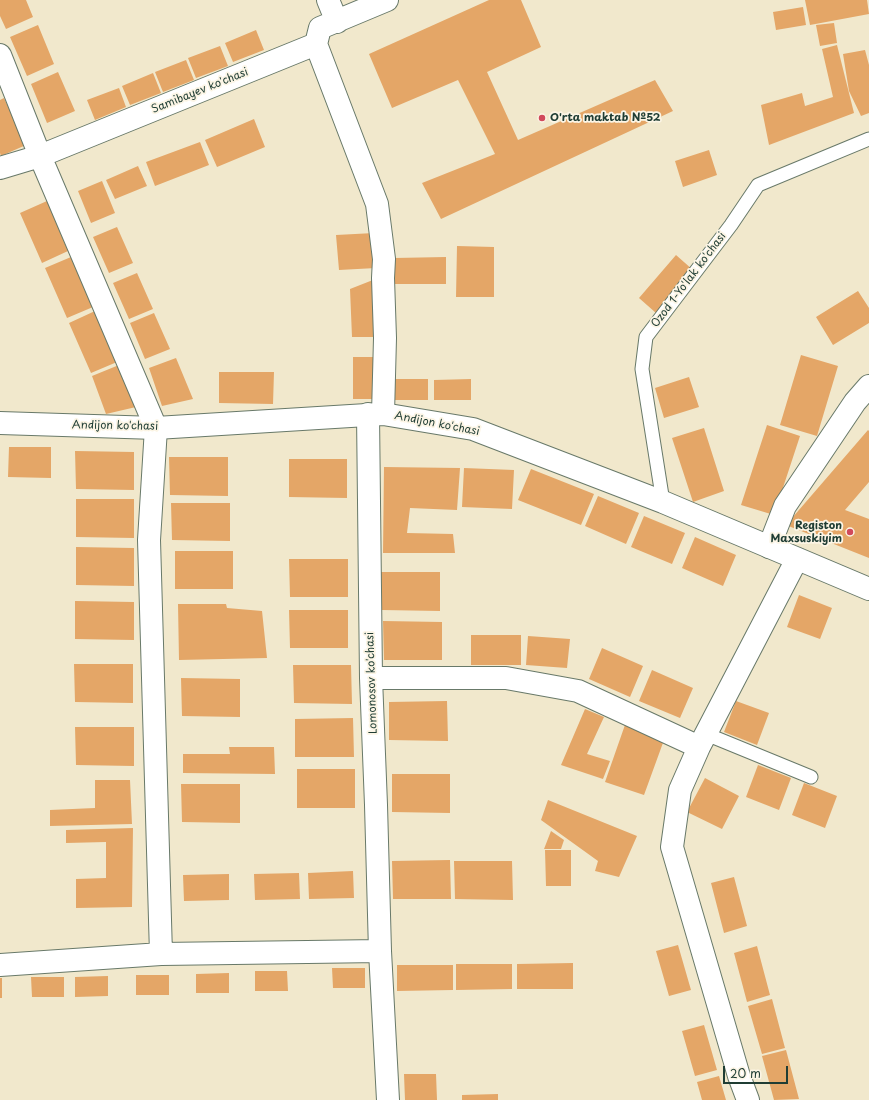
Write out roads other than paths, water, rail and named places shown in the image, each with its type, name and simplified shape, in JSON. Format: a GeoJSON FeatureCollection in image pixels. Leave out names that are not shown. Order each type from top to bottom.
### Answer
{"type":"FeatureCollection","features":[{"type":"Feature","properties":{"kind":"street"},"geometry":{"type":"LineString","coordinates":[[328,0],[337,22]]}},
{"type":"Feature","properties":{"kind":"street"},"geometry":{"type":"LineString","coordinates":[[316,44],[320,28],[387,0]]}},
{"type":"Feature","properties":{"kind":"street","name":"Samibayev ko'chasi"},"geometry":{"type":"LineString","coordinates":[[0,168],[40,156],[316,44]]}},
{"type":"Feature","properties":{"kind":"street","name":"Lomonosov ko'chasi"},"geometry":{"type":"LineString","coordinates":[[316,44],[377,204],[384,259],[383,278],[385,338],[376,414],[371,678],[380,951],[388,1100]]}},
{"type":"Feature","properties":{"kind":"street"},"geometry":{"type":"LineString","coordinates":[[0,55],[40,156],[156,428],[149,540],[161,954]]}},
{"type":"Feature","properties":{"kind":"street"},"geometry":{"type":"LineString","coordinates":[[769,547],[785,506],[855,402],[869,386]]}},
{"type":"Feature","properties":{"kind":"street","name":"Andijon ko'chasi"},"geometry":{"type":"LineString","coordinates":[[0,423],[156,428],[376,414],[473,429],[663,502],[869,588]]}},
{"type":"Feature","properties":{"kind":"street"},"geometry":{"type":"LineString","coordinates":[[748,1100],[739,1076],[672,847],[680,790],[702,740],[797,559]]}},
{"type":"Feature","properties":{"kind":"street"},"geometry":{"type":"LineString","coordinates":[[371,678],[506,678],[578,691],[702,740]]}},
{"type":"Feature","properties":{"kind":"street"},"geometry":{"type":"LineString","coordinates":[[0,965],[161,954],[380,951]]}},
{"type":"Feature","properties":{"kind":"lane","name":"Ozod 1-Yo'lak ko'chasi"},"geometry":{"type":"LineString","coordinates":[[663,502],[642,369],[646,337],[731,225],[758,185],[869,139]]}},
{"type":"Feature","properties":{"kind":"lane"},"geometry":{"type":"LineString","coordinates":[[702,740],[811,777]]}},
{"type":"Feature","properties":{"kind":"place","name":"O'rta maktab №52"},"geometry":{"type":"Point","coordinates":[542,118]}},
{"type":"Feature","properties":{"kind":"place","name":"Registon Maxsuskiyim"},"geometry":{"type":"Point","coordinates":[850,532]}}]}
